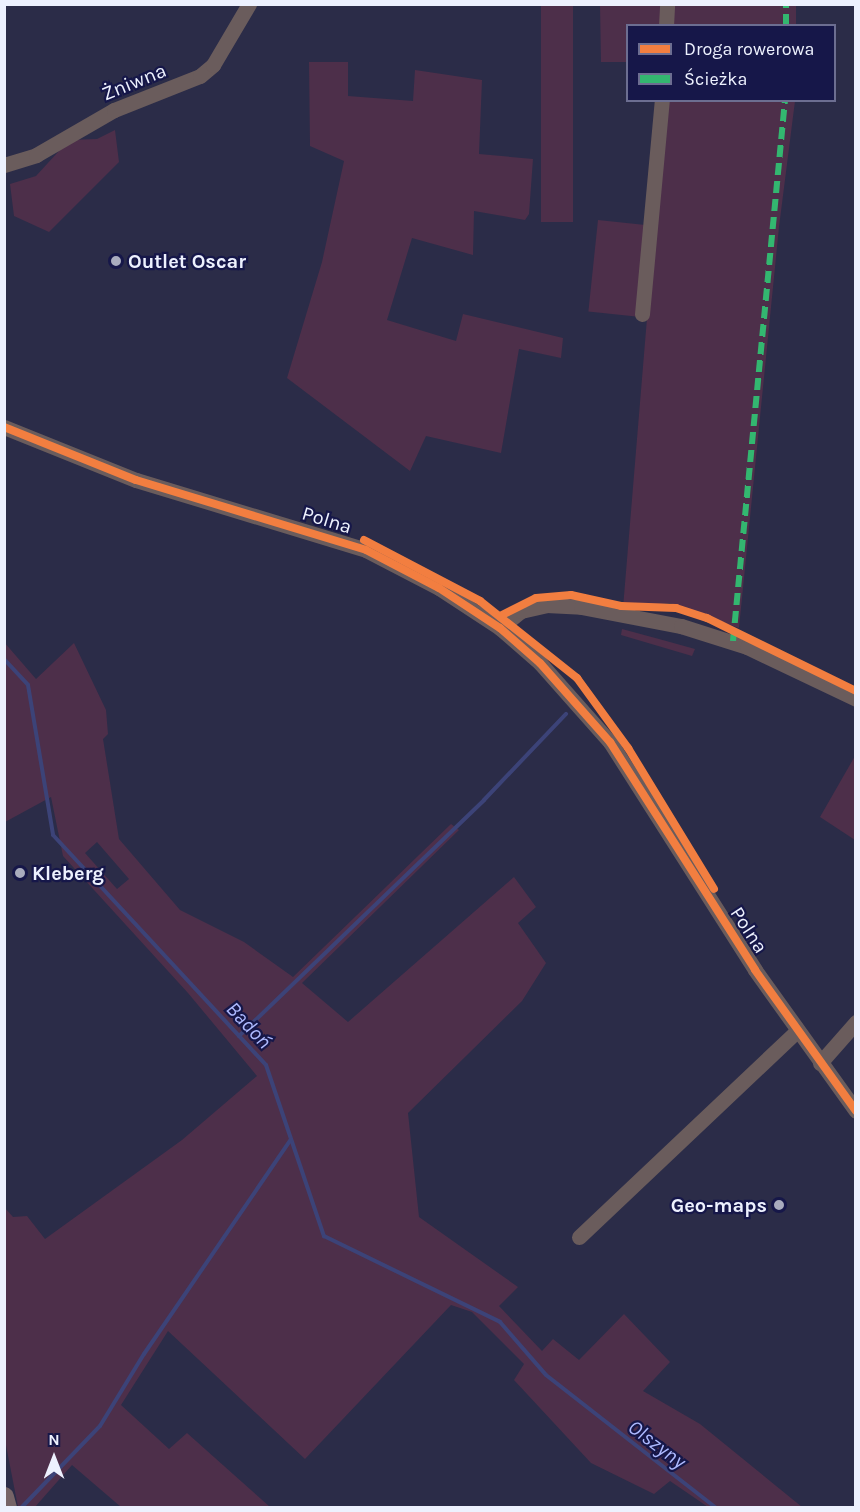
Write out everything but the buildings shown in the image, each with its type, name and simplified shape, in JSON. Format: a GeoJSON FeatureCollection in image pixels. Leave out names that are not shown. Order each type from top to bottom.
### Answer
{"type":"FeatureCollection","features":[{"type":"Feature","properties":{"kind":"main road"},"geometry":{"type":"LineString","coordinates":[[4,1497],[7,1508]]}},
{"type":"Feature","properties":{"kind":"street","name":"Żniwna"},"geometry":{"type":"LineString","coordinates":[[4,165],[36,155],[114,110],[200,76],[213,65],[249,4]]}},
{"type":"Feature","properties":{"kind":"street"},"geometry":{"type":"LineString","coordinates":[[666,24],[667,4]]}},
{"type":"Feature","properties":{"kind":"street"},"geometry":{"type":"LineString","coordinates":[[642,314],[662,102]]}},
{"type":"Feature","properties":{"kind":"street","name":"Polna"},"geometry":{"type":"LineString","coordinates":[[4,427],[70,456],[136,480],[366,550],[439,588],[500,628],[540,663],[610,742],[678,853],[797,1031],[855,1111]]}},
{"type":"Feature","properties":{"kind":"street"},"geometry":{"type":"LineString","coordinates":[[500,628],[521,611],[546,605],[581,607],[681,626],[747,647],[855,699]]}},
{"type":"Feature","properties":{"kind":"street"},"geometry":{"type":"LineString","coordinates":[[820,1063],[855,1022]]}},
{"type":"Feature","properties":{"kind":"street"},"geometry":{"type":"LineString","coordinates":[[579,1237],[797,1031]]}},
{"type":"Feature","properties":{"kind":"shaded area"},"geometry":{"type":"Polygon","coordinates":[[[541,5],[573,5],[573,222],[541,222],[541,5]]]}},
{"type":"Feature","properties":{"kind":"shaded area"},"geometry":{"type":"Polygon","coordinates":[[[600,5],[664,5],[662,24],[626,24],[626,62],[601,62],[600,5]]]}},
{"type":"Feature","properties":{"kind":"shaded area"},"geometry":{"type":"Polygon","coordinates":[[[671,5],[796,5],[796,24],[671,24],[671,5]]]}},
{"type":"Feature","properties":{"kind":"shaded area"},"geometry":{"type":"Polygon","coordinates":[[[309,62],[348,62],[348,96],[413,101],[415,70],[482,80],[479,154],[533,159],[529,214],[525,220],[474,211],[473,255],[412,238],[387,320],[456,341],[463,314],[563,338],[561,358],[519,349],[501,453],[426,436],[410,471],[287,378],[322,262],[344,161],[310,146],[309,62]]]}},
{"type":"Feature","properties":{"kind":"shaded area"},"geometry":{"type":"Polygon","coordinates":[[[665,102],[795,102],[779,227],[739,628],[670,603],[623,608],[665,102]]]}},
{"type":"Feature","properties":{"kind":"shaded area"},"geometry":{"type":"Polygon","coordinates":[[[115,130],[119,162],[49,232],[14,216],[10,184],[36,176],[69,140],[97,139],[115,130]]]}},
{"type":"Feature","properties":{"kind":"shaded area"},"geometry":{"type":"Polygon","coordinates":[[[598,220],[648,225],[638,317],[588,311],[598,220]]]}},
{"type":"Feature","properties":{"kind":"shaded area"},"geometry":{"type":"Polygon","coordinates":[[[622,629],[695,649],[692,656],[621,635],[622,629]]]}},
{"type":"Feature","properties":{"kind":"shaded area"},"geometry":{"type":"Polygon","coordinates":[[[4,642],[36,679],[74,643],[106,710],[108,734],[103,739],[119,839],[180,910],[244,942],[293,977],[451,824],[459,830],[302,983],[348,1022],[514,877],[536,907],[518,923],[546,963],[522,1001],[408,1113],[419,1217],[518,1287],[499,1306],[542,1351],[553,1339],[579,1360],[624,1314],[670,1362],[643,1391],[700,1424],[802,1507],[708,1507],[670,1481],[654,1494],[591,1463],[514,1380],[524,1364],[472,1312],[451,1305],[305,1459],[168,1331],[121,1405],[169,1449],[187,1433],[270,1507],[121,1507],[72,1465],[35,1507],[18,1507],[4,1435],[5,1208],[13,1217],[27,1216],[45,1239],[182,1140],[257,1076],[188,993],[63,856],[51,797],[5,822],[4,642]],[[97,842],[85,853],[117,889],[129,879],[97,842]]]}},
{"type":"Feature","properties":{"kind":"shaded area"},"geometry":{"type":"Polygon","coordinates":[[[855,756],[855,840],[820,817],[855,756]]]}},
{"type":"Feature","properties":{"kind":"waterway","name":"Badoń"},"geometry":{"type":"LineString","coordinates":[[4,659],[28,685],[53,835],[266,1065],[324,1236],[500,1322],[546,1375],[716,1508]]}},
{"type":"Feature","properties":{"kind":"waterway"},"geometry":{"type":"LineString","coordinates":[[239,1036],[484,800],[566,714]]}},
{"type":"Feature","properties":{"kind":"waterway"},"geometry":{"type":"LineString","coordinates":[[21,1508],[100,1426],[144,1354],[291,1139]]}},
{"type":"Feature","properties":{"kind":"marked path"},"geometry":{"type":"LineString","coordinates":[[786,4],[786,24]]}},
{"type":"Feature","properties":{"kind":"marked path"},"geometry":{"type":"LineString","coordinates":[[733,641],[785,102]]}},
{"type":"Feature","properties":{"kind":"cycle path"},"geometry":{"type":"LineString","coordinates":[[4,427],[136,480],[366,550],[439,588],[500,628],[540,663],[610,742],[755,970],[856,1111]]}},
{"type":"Feature","properties":{"kind":"cycle path"},"geometry":{"type":"LineString","coordinates":[[364,540],[480,601],[577,678],[628,748],[714,889]]}},
{"type":"Feature","properties":{"kind":"cycle path"},"geometry":{"type":"LineString","coordinates":[[500,616],[536,598],[571,595],[621,606],[676,608],[707,618],[856,691]]}},
{"type":"Feature","properties":{"kind":"place","name":"Outlet Oscar"},"geometry":{"type":"Point","coordinates":[116,261]}},
{"type":"Feature","properties":{"kind":"place","name":"Kleberg"},"geometry":{"type":"Point","coordinates":[20,873]}},
{"type":"Feature","properties":{"kind":"place","name":"Geo-maps"},"geometry":{"type":"Point","coordinates":[779,1205]}},
{"type":"Feature","properties":{"kind":"water label","name":"Olszyny"},"geometry":{"type":"Point","coordinates":[657,1444]}}]}
